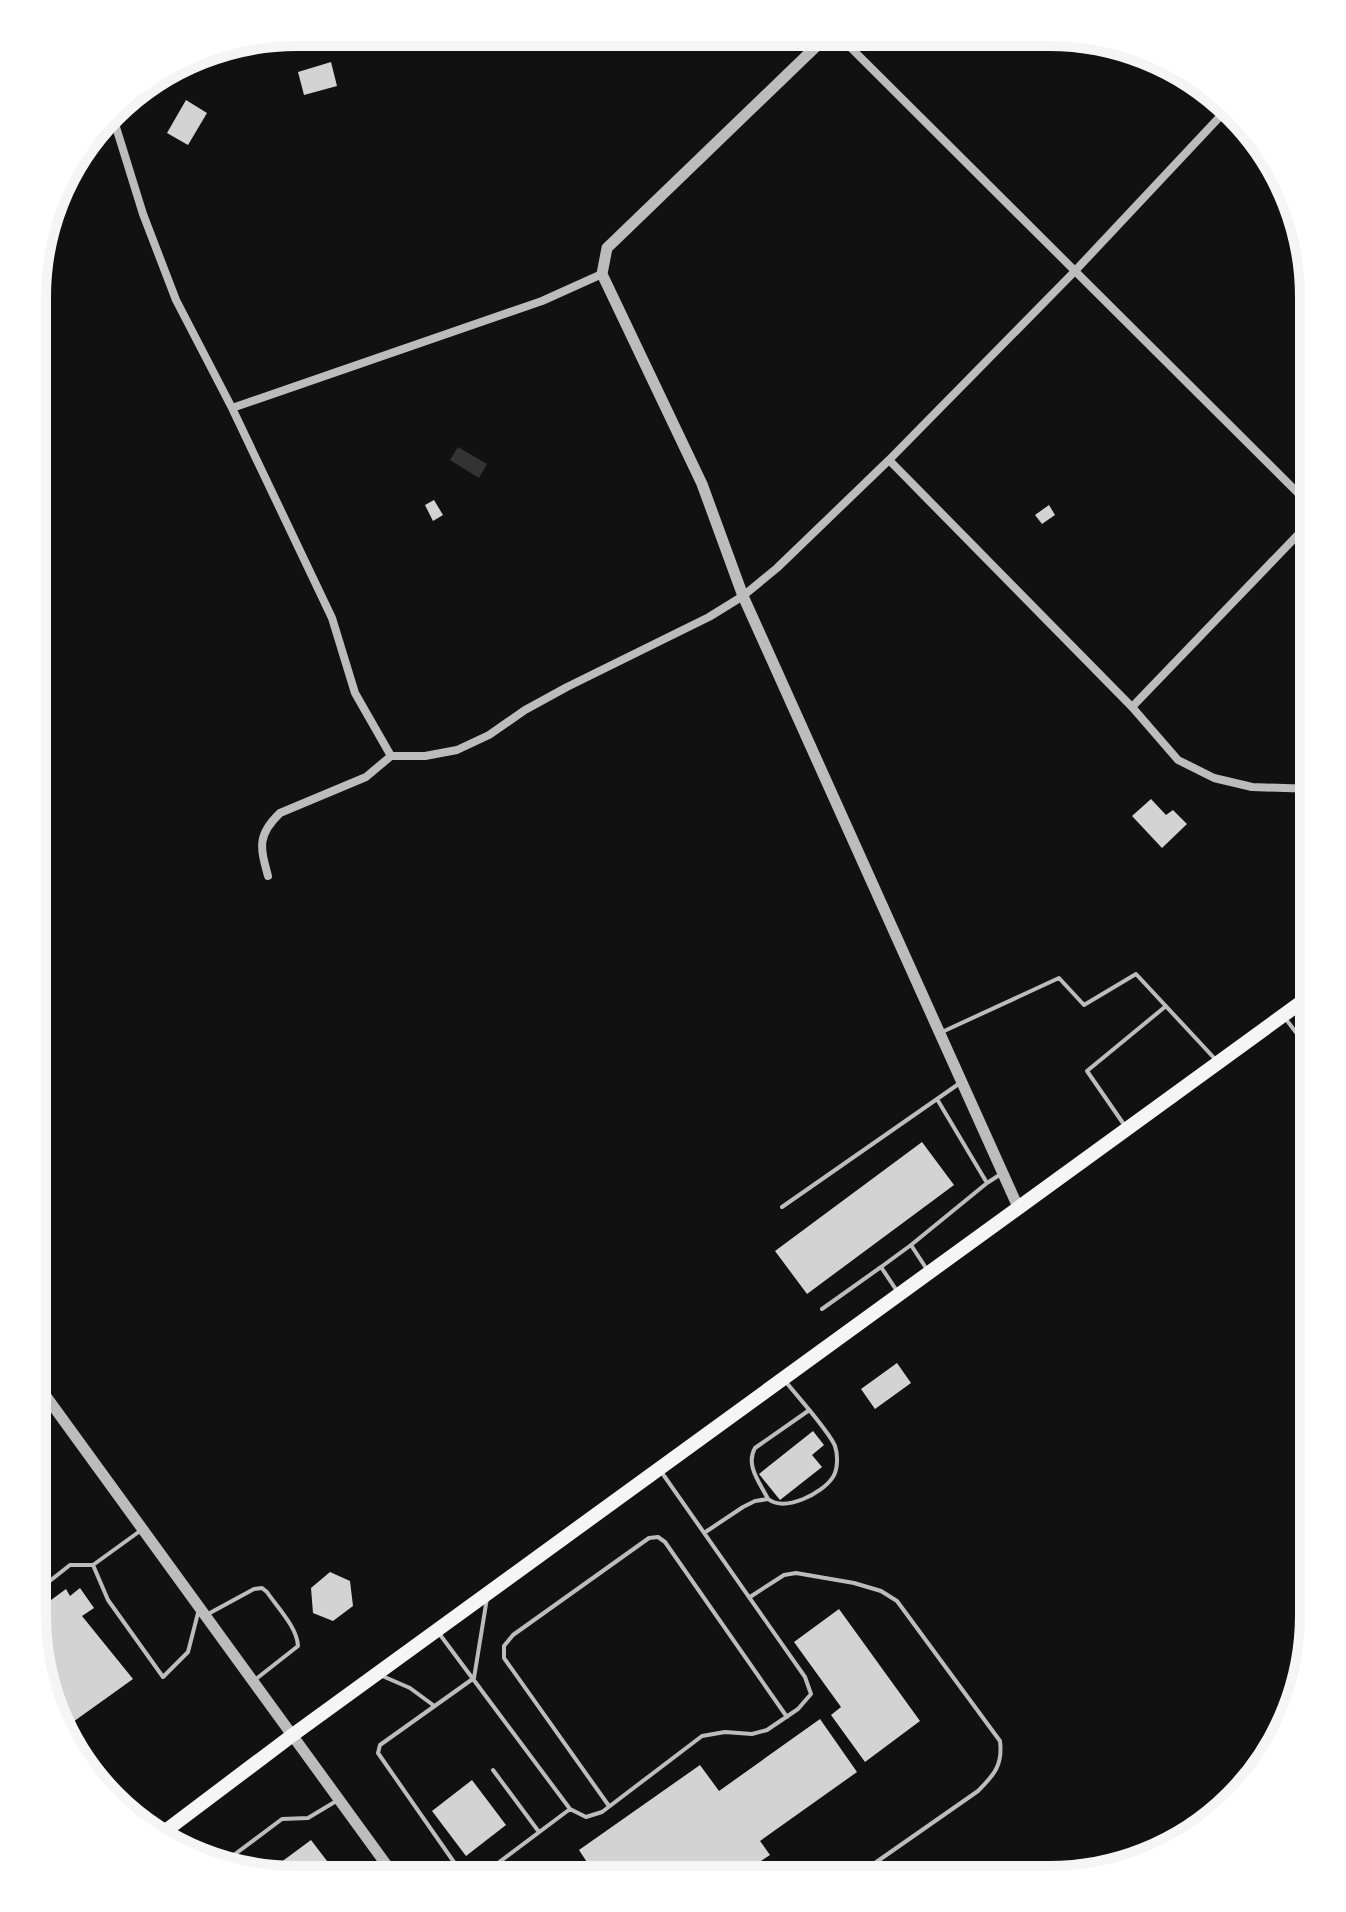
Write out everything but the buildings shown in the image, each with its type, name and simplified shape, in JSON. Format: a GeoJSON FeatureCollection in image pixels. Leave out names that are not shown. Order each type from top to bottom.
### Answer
{"type":"FeatureCollection","features":[{"type":"Feature","properties":{"kind":"main road"},"geometry":{"type":"LineString","coordinates":[[167,1830],[294,1734],[1299,1004]]}},
{"type":"Feature","properties":{"kind":"street"},"geometry":{"type":"LineString","coordinates":[[817,46],[607,248],[602,274],[702,484],[743,596],[1018,1207]]}},
{"type":"Feature","properties":{"kind":"street"},"geometry":{"type":"LineString","coordinates":[[849,46],[1300,495]]}},
{"type":"Feature","properties":{"kind":"street"},"geometry":{"type":"LineString","coordinates":[[268,876],[261,840],[280,813],[366,777],[391,756],[425,756],[457,750],[489,735],[567,687],[709,617],[743,596],[777,568],[889,460],[1074,272],[1222,115]]}},
{"type":"Feature","properties":{"kind":"street"},"geometry":{"type":"LineString","coordinates":[[115,124],[143,214],[176,300],[232,408],[332,618],[355,693],[391,756]]}},
{"type":"Feature","properties":{"kind":"street"},"geometry":{"type":"LineString","coordinates":[[232,408],[542,301],[602,274]]}},
{"type":"Feature","properties":{"kind":"street"},"geometry":{"type":"LineString","coordinates":[[889,460],[1132,707],[1178,760],[1214,778],[1252,787],[1300,787]]}},
{"type":"Feature","properties":{"kind":"street"},"geometry":{"type":"LineString","coordinates":[[1132,707],[1300,533]]}},
{"type":"Feature","properties":{"kind":"street"},"geometry":{"type":"LineString","coordinates":[[46,1406],[203,1611],[388,1866]]}},
{"type":"Feature","properties":{"kind":"lane"},"geometry":{"type":"LineString","coordinates":[[939,1033],[1059,978],[1084,1005],[1136,974],[1219,1063]]}},
{"type":"Feature","properties":{"kind":"lane"},"geometry":{"type":"LineString","coordinates":[[1127,1129],[1087,1071],[1166,1006]]}},
{"type":"Feature","properties":{"kind":"lane"},"geometry":{"type":"LineString","coordinates":[[1283,1016],[1299,1037]]}},
{"type":"Feature","properties":{"kind":"lane"},"geometry":{"type":"LineString","coordinates":[[782,1207],[962,1082]]}},
{"type":"Feature","properties":{"kind":"lane"},"geometry":{"type":"LineString","coordinates":[[937,1099],[987,1183]]}},
{"type":"Feature","properties":{"kind":"lane"},"geometry":{"type":"LineString","coordinates":[[822,1309],[911,1245],[1002,1173]]}},
{"type":"Feature","properties":{"kind":"lane"},"geometry":{"type":"LineString","coordinates":[[911,1245],[928,1272]]}},
{"type":"Feature","properties":{"kind":"lane"},"geometry":{"type":"LineString","coordinates":[[881,1267],[898,1294]]}},
{"type":"Feature","properties":{"kind":"lane"},"geometry":{"type":"LineString","coordinates":[[783,1378],[835,1446],[838,1461],[833,1477],[815,1491],[794,1504],[775,1504],[768,1499],[752,1466],[751,1455],[755,1448],[808,1411]]}},
{"type":"Feature","properties":{"kind":"lane"},"geometry":{"type":"LineString","coordinates":[[437,1630],[570,1809],[586,1817],[609,1806],[702,1736],[725,1732],[752,1734],[767,1730],[798,1709],[811,1694],[805,1677],[659,1468]]}},
{"type":"Feature","properties":{"kind":"lane"},"geometry":{"type":"LineString","coordinates":[[704,1533],[743,1507],[768,1499]]}},
{"type":"Feature","properties":{"kind":"lane"},"geometry":{"type":"LineString","coordinates":[[46,1584],[70,1565],[93,1565],[142,1529]]}},
{"type":"Feature","properties":{"kind":"lane"},"geometry":{"type":"LineString","coordinates":[[609,1806],[504,1658],[504,1646],[513,1635],[649,1538],[658,1537],[665,1542],[787,1717]]}},
{"type":"Feature","properties":{"kind":"lane"},"geometry":{"type":"LineString","coordinates":[[93,1565],[108,1600],[163,1677],[188,1652],[203,1611],[262,1588],[298,1639],[296,1650],[254,1681]]}},
{"type":"Feature","properties":{"kind":"lane"},"geometry":{"type":"LineString","coordinates":[[750,1597],[784,1575],[796,1573],[881,1591],[897,1601],[1000,1741],[1002,1759],[995,1774],[978,1791],[871,1866]]}},
{"type":"Feature","properties":{"kind":"lane"},"geometry":{"type":"LineString","coordinates":[[457,1866],[378,1753],[380,1745],[474,1678],[488,1593]]}},
{"type":"Feature","properties":{"kind":"lane"},"geometry":{"type":"LineString","coordinates":[[378,1674],[410,1688],[433,1705]]}},
{"type":"Feature","properties":{"kind":"lane"},"geometry":{"type":"LineString","coordinates":[[493,1770],[539,1832]]}},
{"type":"Feature","properties":{"kind":"lane"},"geometry":{"type":"LineString","coordinates":[[231,1857],[282,1819],[308,1818],[340,1798]]}},
{"type":"Feature","properties":{"kind":"lane"},"geometry":{"type":"LineString","coordinates":[[494,1866],[570,1809]]}},
{"type":"Feature","properties":{"kind":"shaded area"},"geometry":{"type":"Polygon","coordinates":[[[458,447],[487,464],[479,478],[450,460],[458,447]]]}}]}
